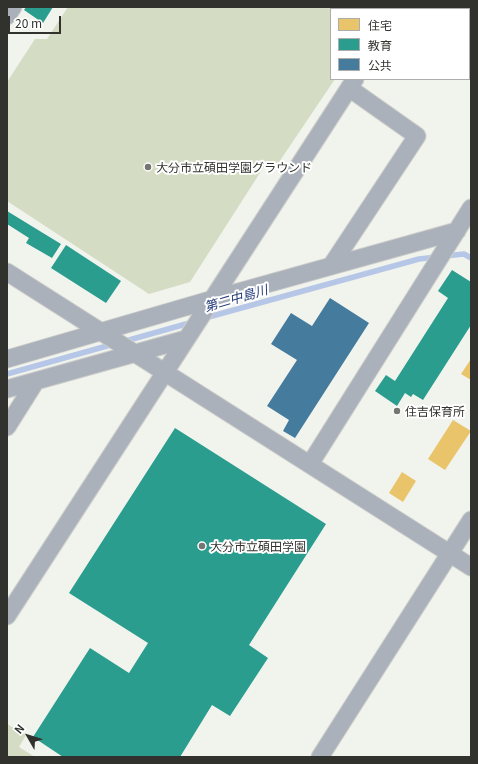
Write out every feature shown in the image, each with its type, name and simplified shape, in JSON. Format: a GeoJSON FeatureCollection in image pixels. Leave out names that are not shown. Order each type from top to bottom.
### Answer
{"type":"FeatureCollection","features":[{"type":"Feature","properties":{"kind":"street"},"geometry":{"type":"LineString","coordinates":[[7,16],[13,7]]}},
{"type":"Feature","properties":{"kind":"street"},"geometry":{"type":"LineString","coordinates":[[7,616],[352,84],[417,136],[332,266]]}},
{"type":"Feature","properties":{"kind":"street"},"geometry":{"type":"LineString","coordinates":[[310,464],[471,208]]}},
{"type":"Feature","properties":{"kind":"street"},"geometry":{"type":"LineString","coordinates":[[7,359],[105,334],[332,266],[457,231]]}},
{"type":"Feature","properties":{"kind":"street"},"geometry":{"type":"LineString","coordinates":[[7,272],[471,566]]}},
{"type":"Feature","properties":{"kind":"street"},"geometry":{"type":"LineString","coordinates":[[7,389],[130,350],[189,336]]}},
{"type":"Feature","properties":{"kind":"street"},"geometry":{"type":"LineString","coordinates":[[7,427],[36,381]]}},
{"type":"Feature","properties":{"kind":"street"},"geometry":{"type":"LineString","coordinates":[[320,757],[471,520]]}},
{"type":"Feature","properties":{"kind":"green space","name":"大分市立碩田学園グラウンド"},"geometry":{"type":"Polygon","coordinates":[[[68,7],[332,7],[334,8],[330,8],[330,80],[334,80],[275,168],[265,165],[190,282],[149,294],[7,201],[7,82],[35,39],[47,39],[68,7]]]}},
{"type":"Feature","properties":{"kind":"green space"},"geometry":{"type":"Polygon","coordinates":[[[7,724],[26,735],[19,747],[35,757],[7,757],[7,724]]]}},
{"type":"Feature","properties":{"kind":"building: 住宅"},"geometry":{"type":"Polygon","coordinates":[[[471,359],[471,380],[461,374],[471,359]]]}},
{"type":"Feature","properties":{"kind":"building: 住宅"},"geometry":{"type":"Polygon","coordinates":[[[453,420],[471,431],[445,470],[428,459],[453,420]]]}},
{"type":"Feature","properties":{"kind":"building: 住宅"},"geometry":{"type":"Polygon","coordinates":[[[402,472],[416,481],[403,502],[389,493],[402,472]]]}},
{"type":"Feature","properties":{"kind":"building: 教育"},"geometry":{"type":"Polygon","coordinates":[[[26,7],[53,7],[43,23],[24,10],[26,7]]]}},
{"type":"Feature","properties":{"kind":"building: 教育"},"geometry":{"type":"Polygon","coordinates":[[[7,211],[61,244],[52,258],[26,243],[29,238],[7,224],[7,211]]]}},
{"type":"Feature","properties":{"kind":"building: 教育"},"geometry":{"type":"Polygon","coordinates":[[[66,245],[121,281],[106,303],[51,268],[66,245]]]}},
{"type":"Feature","properties":{"kind":"building: 教育"},"geometry":{"type":"Polygon","coordinates":[[[452,270],[471,282],[471,325],[423,400],[413,394],[411,397],[405,393],[397,406],[375,391],[386,375],[395,381],[448,298],[438,291],[452,270]]]}},
{"type":"Feature","properties":{"kind":"building: 教育","name":"大分市立碩田学園"},"geometry":{"type":"Polygon","coordinates":[[[175,428],[326,524],[249,645],[268,658],[230,716],[212,705],[180,757],[63,757],[33,737],[90,648],[129,673],[148,643],[69,593],[175,428]]]}},
{"type":"Feature","properties":{"kind":"building: 公共"},"geometry":{"type":"Polygon","coordinates":[[[330,298],[369,323],[295,438],[283,431],[289,420],[267,406],[297,360],[271,344],[291,313],[312,326],[330,298]]]}},
{"type":"Feature","properties":{"kind":"waterway","name":"第二中島川"},"geometry":{"type":"LineString","coordinates":[[445,256],[464,254],[471,258]]}},
{"type":"Feature","properties":{"kind":"waterway","name":"第二中島川"},"geometry":{"type":"LineString","coordinates":[[205,318],[419,259],[436,257]]}},
{"type":"Feature","properties":{"kind":"waterway","name":"第二中島川"},"geometry":{"type":"LineString","coordinates":[[122,342],[193,322]]}},
{"type":"Feature","properties":{"kind":"waterway","name":"第二中島川"},"geometry":{"type":"LineString","coordinates":[[7,374],[114,344]]}},
{"type":"Feature","properties":{"kind":"place","name":"大分市立碩田学園グラウンド"},"geometry":{"type":"Point","coordinates":[148,167]}},
{"type":"Feature","properties":{"kind":"place","name":"住吉保育所"},"geometry":{"type":"Point","coordinates":[397,411]}},
{"type":"Feature","properties":{"kind":"place","name":"大分市立碩田学園"},"geometry":{"type":"Point","coordinates":[202,546]}}]}
